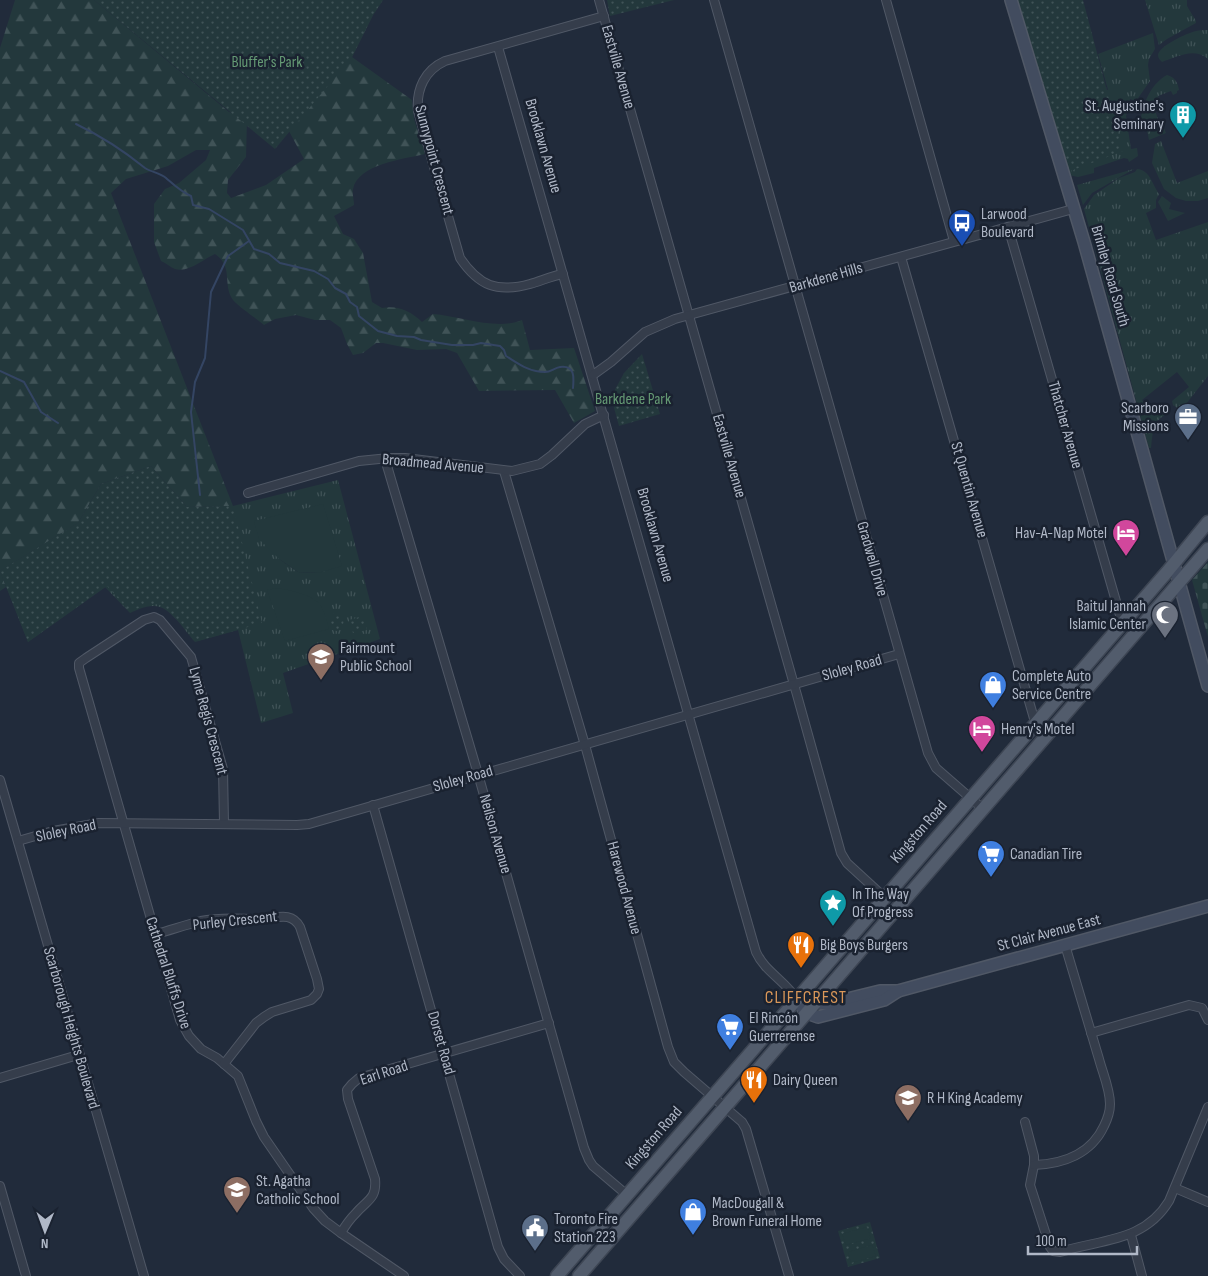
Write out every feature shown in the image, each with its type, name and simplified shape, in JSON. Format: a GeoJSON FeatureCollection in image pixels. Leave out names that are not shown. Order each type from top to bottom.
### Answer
{"type":"FeatureCollection","features":[{"type":"Feature","properties":{"kind":"main road","name":"Brimley Road South"},"geometry":{"type":"LineString","coordinates":[[1012,0],[1084,242],[1208,686]]}},
{"type":"Feature","properties":{"kind":"main road","name":"Kingston Road"},"geometry":{"type":"LineString","coordinates":[[557,1276],[1208,522]]}},
{"type":"Feature","properties":{"kind":"main road","name":"Kingston Road"},"geometry":{"type":"LineString","coordinates":[[579,1276],[1208,549]]}},
{"type":"Feature","properties":{"kind":"main road","name":"St Clair Avenue East"},"geometry":{"type":"LineString","coordinates":[[816,1002],[828,1004],[880,991],[898,991],[1208,906]]}},
{"type":"Feature","properties":{"kind":"main road","name":"St Clair Avenue East"},"geometry":{"type":"LineString","coordinates":[[807,1013],[818,1017],[884,1000],[898,991]]}},
{"type":"Feature","properties":{"kind":"main road"},"geometry":{"type":"LineString","coordinates":[[797,1000],[816,1002]]}},
{"type":"Feature","properties":{"kind":"main road"},"geometry":{"type":"LineString","coordinates":[[797,1000],[807,1013]]}},
{"type":"Feature","properties":{"kind":"street","name":"Eastville Avenue"},"geometry":{"type":"LineString","coordinates":[[599,0],[841,852],[847,864],[884,897]]}},
{"type":"Feature","properties":{"kind":"street"},"geometry":{"type":"LineString","coordinates":[[714,0],[795,287]]}},
{"type":"Feature","properties":{"kind":"street"},"geometry":{"type":"LineString","coordinates":[[886,0],[954,241]]}},
{"type":"Feature","properties":{"kind":"street","name":"Sunnypoint Crescent"},"geometry":{"type":"LineString","coordinates":[[563,274],[505,288],[484,284],[460,258],[418,104],[419,90],[428,74],[436,65],[445,61],[604,16]]}},
{"type":"Feature","properties":{"kind":"street","name":"Brooklawn Avenue"},"geometry":{"type":"LineString","coordinates":[[498,47],[756,952],[768,970],[791,991],[797,1000]]}},
{"type":"Feature","properties":{"kind":"street","name":"Barkdene Hills"},"geometry":{"type":"LineString","coordinates":[[593,375],[645,332],[690,315],[1073,209]]}},
{"type":"Feature","properties":{"kind":"street","name":"Thatcher Avenue"},"geometry":{"type":"LineString","coordinates":[[1008,227],[1122,622]]}},
{"type":"Feature","properties":{"kind":"street","name":"St Quentin Avenue"},"geometry":{"type":"LineString","coordinates":[[901,257],[1035,722]]}},
{"type":"Feature","properties":{"kind":"street","name":"Gradwell Drive"},"geometry":{"type":"LineString","coordinates":[[795,287],[931,760],[936,768],[984,809]]}},
{"type":"Feature","properties":{"kind":"street","name":"Broadmead Avenue"},"geometry":{"type":"LineString","coordinates":[[248,493],[359,461],[405,458],[512,471],[540,464],[552,456],[585,424],[604,415]]}},
{"type":"Feature","properties":{"kind":"street","name":"Neilson Avenue"},"geometry":{"type":"LineString","coordinates":[[386,459],[589,1160],[627,1195]]}},
{"type":"Feature","properties":{"kind":"street","name":"Harewood Avenue"},"geometry":{"type":"LineString","coordinates":[[504,471],[585,745],[668,1047],[674,1062],[742,1122],[746,1129],[789,1276]]}},
{"type":"Feature","properties":{"kind":"street","name":"Lyme Regis Crescent"},"geometry":{"type":"LineString","coordinates":[[123,822],[80,674],[79,663],[134,626],[154,617],[160,620],[191,657],[223,769],[224,824]]}},
{"type":"Feature","properties":{"kind":"street","name":"Sloley Road"},"geometry":{"type":"LineString","coordinates":[[18,841],[79,825],[123,822],[302,825],[899,654]]}},
{"type":"Feature","properties":{"kind":"street","name":"Scarborough Heights Boulevard"},"geometry":{"type":"LineString","coordinates":[[0,780],[78,1055],[144,1276]]}},
{"type":"Feature","properties":{"kind":"street","name":"Dorset Road"},"geometry":{"type":"LineString","coordinates":[[373,804],[498,1247],[504,1259],[520,1276]]}},
{"type":"Feature","properties":{"kind":"street","name":"Cathedral Bluffs Drive"},"geometry":{"type":"LineString","coordinates":[[123,822],[180,1020],[189,1036],[201,1049],[238,1076],[264,1136],[303,1195],[320,1216],[341,1233],[404,1276]]}},
{"type":"Feature","properties":{"kind":"street","name":"Purley Crescent"},"geometry":{"type":"LineString","coordinates":[[156,934],[202,921],[288,916],[297,921],[319,989],[311,1000],[290,1006],[264,1017],[256,1023],[224,1064]]}},
{"type":"Feature","properties":{"kind":"street"},"geometry":{"type":"LineString","coordinates":[[1034,1165],[1071,1158],[1087,1149],[1100,1135],[1110,1106],[1109,1094],[1065,945]]}},
{"type":"Feature","properties":{"kind":"street"},"geometry":{"type":"LineString","coordinates":[[1091,1032],[1189,1005],[1202,1008],[1208,1020]]}},
{"type":"Feature","properties":{"kind":"street","name":"Earl Road"},"geometry":{"type":"LineString","coordinates":[[341,1233],[357,1211],[374,1194],[376,1186],[348,1099],[347,1090],[352,1084],[359,1078],[549,1023]]}},
{"type":"Feature","properties":{"kind":"street"},"geometry":{"type":"LineString","coordinates":[[0,1078],[78,1055]]}},
{"type":"Feature","properties":{"kind":"street"},"geometry":{"type":"LineString","coordinates":[[1025,1122],[1034,1156],[1030,1185],[1050,1248],[1053,1251],[1060,1252],[1130,1235],[1146,1227],[1162,1213],[1175,1188],[1208,1107]]}},
{"type":"Feature","properties":{"kind":"street"},"geometry":{"type":"LineString","coordinates":[[0,1186],[26,1276]]}},
{"type":"Feature","properties":{"kind":"street"},"geometry":{"type":"LineString","coordinates":[[1175,1188],[1208,1202]]}},
{"type":"Feature","properties":{"kind":"street"},"geometry":{"type":"LineString","coordinates":[[1130,1235],[1142,1276]]}},
{"type":"Feature","properties":{"kind":"green space"},"geometry":{"type":"Polygon","coordinates":[[[15,0],[94,0],[229,112],[247,119],[246,157],[228,180],[227,193],[231,198],[266,185],[304,159],[283,120],[338,59],[383,0],[373,15],[352,57],[412,100],[414,119],[425,154],[383,164],[363,174],[353,189],[354,205],[334,216],[343,234],[354,239],[363,253],[372,302],[382,308],[393,307],[404,310],[422,322],[433,314],[502,324],[522,320],[530,350],[574,348],[595,411],[574,423],[555,390],[479,391],[457,353],[446,349],[417,350],[376,343],[363,353],[353,355],[341,328],[330,320],[315,320],[296,315],[275,319],[264,325],[233,300],[228,288],[224,264],[215,254],[196,265],[180,270],[161,261],[154,242],[154,204],[165,189],[179,183],[206,160],[210,150],[196,150],[168,166],[126,179],[111,193],[233,506],[187,507],[151,466],[101,484],[78,523],[0,571],[0,48],[15,0]]]}},
{"type":"Feature","properties":{"kind":"green space","name":"Bluffer's Park"},"geometry":{"type":"Polygon","coordinates":[[[94,0],[383,0],[373,15],[352,57],[275,149],[94,0]]]}},
{"type":"Feature","properties":{"kind":"green space"},"geometry":{"type":"Polygon","coordinates":[[[607,0],[674,0],[610,16],[607,0]]]}},
{"type":"Feature","properties":{"kind":"green space"},"geometry":{"type":"Polygon","coordinates":[[[1017,0],[1083,0],[1123,151],[1068,172],[1017,0]]]}},
{"type":"Feature","properties":{"kind":"green space"},"geometry":{"type":"Polygon","coordinates":[[[1145,0],[1187,0],[1187,6],[1196,23],[1159,45],[1145,0]]]}},
{"type":"Feature","properties":{"kind":"green space"},"geometry":{"type":"Polygon","coordinates":[[[1208,30],[1208,59],[1203,55],[1191,53],[1162,62],[1159,58],[1160,51],[1174,40],[1192,32],[1208,30]]]}},
{"type":"Feature","properties":{"kind":"green space"},"geometry":{"type":"Polygon","coordinates":[[[1153,33],[1155,49],[1148,65],[1150,81],[1136,101],[1130,99],[1126,116],[1131,149],[1137,148],[1138,156],[1129,162],[1128,159],[1124,158],[1094,168],[1094,173],[1078,177],[1069,175],[1066,168],[1093,86],[1108,90],[1098,54],[1153,33]]]}},
{"type":"Feature","properties":{"kind":"green space"},"geometry":{"type":"Polygon","coordinates":[[[1167,75],[1176,81],[1179,90],[1173,95],[1171,91],[1158,96],[1159,100],[1152,103],[1160,124],[1162,124],[1166,133],[1149,140],[1146,125],[1140,126],[1142,111],[1151,90],[1167,75]]]}},
{"type":"Feature","properties":{"kind":"green space"},"geometry":{"type":"Polygon","coordinates":[[[1161,141],[1177,183],[1208,171],[1208,198],[1198,201],[1186,201],[1176,198],[1164,189],[1152,163],[1155,144],[1161,141]]]}},
{"type":"Feature","properties":{"kind":"green space"},"geometry":{"type":"Polygon","coordinates":[[[1134,169],[1092,193],[1083,205],[1077,185],[1134,169]]]}},
{"type":"Feature","properties":{"kind":"green space"},"geometry":{"type":"Polygon","coordinates":[[[1137,169],[1148,175],[1159,194],[1156,200],[1156,208],[1146,213],[1156,240],[1208,222],[1208,376],[1186,404],[1179,409],[1173,405],[1172,401],[1189,387],[1177,372],[1142,400],[1154,416],[1166,407],[1168,410],[1155,425],[1151,448],[1149,448],[1084,209],[1094,195],[1119,178],[1135,172],[1137,169]]]}},
{"type":"Feature","properties":{"kind":"green space"},"geometry":{"type":"Polygon","coordinates":[[[1162,196],[1171,203],[1169,209],[1185,213],[1168,221],[1158,202],[1162,196]]]}},
{"type":"Feature","properties":{"kind":"green space","name":"Barkdene Park"},"geometry":{"type":"Polygon","coordinates":[[[642,354],[660,414],[619,426],[611,397],[624,373],[642,354]]]}},
{"type":"Feature","properties":{"kind":"green space"},"geometry":{"type":"Polygon","coordinates":[[[151,466],[187,507],[233,506],[262,623],[198,641],[162,605],[153,604],[129,611],[107,586],[28,642],[0,571],[78,523],[101,484],[151,466]]]}},
{"type":"Feature","properties":{"kind":"green space"},"geometry":{"type":"Polygon","coordinates":[[[338,480],[380,639],[283,673],[293,713],[261,723],[238,630],[195,642],[176,619],[165,610],[150,606],[130,613],[105,587],[28,642],[0,571],[78,523],[187,507],[233,506],[338,480]],[[279,559],[298,572],[318,573],[279,559]]]}},
{"type":"Feature","properties":{"kind":"green space"},"geometry":{"type":"Polygon","coordinates":[[[323,504],[342,566],[318,573],[298,572],[279,559],[259,539],[254,521],[323,504]]]}},
{"type":"Feature","properties":{"kind":"green space"},"geometry":{"type":"Polygon","coordinates":[[[1208,562],[1208,637],[1192,580],[1208,562]]]}},
{"type":"Feature","properties":{"kind":"green space"},"geometry":{"type":"Polygon","coordinates":[[[0,571],[6,587],[0,591],[0,571]]]}},
{"type":"Feature","properties":{"kind":"green space"},"geometry":{"type":"Polygon","coordinates":[[[277,588],[301,594],[318,602],[324,612],[329,629],[285,641],[267,590],[277,588]]]}},
{"type":"Feature","properties":{"kind":"green space"},"geometry":{"type":"Polygon","coordinates":[[[337,612],[344,615],[343,629],[337,631],[332,630],[329,620],[331,615],[337,612]]]}},
{"type":"Feature","properties":{"kind":"green space"},"geometry":{"type":"Polygon","coordinates":[[[363,616],[367,630],[353,633],[349,620],[363,616]]]}},
{"type":"Feature","properties":{"kind":"green space"},"geometry":{"type":"Polygon","coordinates":[[[870,1222],[880,1258],[848,1267],[838,1231],[870,1222]]]}},
{"type":"Feature","properties":{"kind":"green space"},"geometry":{"type":"Polygon","coordinates":[[[867,1227],[871,1238],[846,1245],[842,1234],[867,1227]]]}},
{"type":"Feature","properties":{"kind":"green space"},"geometry":{"type":"Polygon","coordinates":[[[872,1245],[876,1256],[851,1263],[848,1252],[872,1245]]]}},
{"type":"Feature","properties":{"kind":"waterway"},"geometry":{"type":"LineString","coordinates":[[76,124],[112,144],[145,168],[164,176],[191,196],[193,205],[209,209],[243,230],[254,249],[269,254],[280,263],[314,271],[328,279],[335,288],[346,294],[350,302],[357,307],[359,316],[378,331],[452,345],[481,343],[500,346],[506,356],[534,371],[545,372],[560,367],[568,368],[573,376],[573,388]]}},
{"type":"Feature","properties":{"kind":"waterway"},"geometry":{"type":"LineString","coordinates":[[200,495],[191,412],[195,382],[205,358],[211,292],[228,256],[249,241]]}},
{"type":"Feature","properties":{"kind":"waterway"},"geometry":{"type":"LineString","coordinates":[[0,371],[24,382],[41,412],[58,423]]}},
{"type":"Feature","properties":{"kind":"place","name":"St. Augustine's Seminary"},"geometry":{"type":"Point","coordinates":[1183,139]}},
{"type":"Feature","properties":{"kind":"place","name":"Larwood Boulevard"},"geometry":{"type":"Point","coordinates":[962,247]}},
{"type":"Feature","properties":{"kind":"place","name":"Scarboro Missions"},"geometry":{"type":"Point","coordinates":[1188,441]}},
{"type":"Feature","properties":{"kind":"place","name":"Hav-A-Nap Motel"},"geometry":{"type":"Point","coordinates":[1126,557]}},
{"type":"Feature","properties":{"kind":"place","name":"Baitul Jannah Islamic Center"},"geometry":{"type":"Point","coordinates":[1165,639]}},
{"type":"Feature","properties":{"kind":"place","name":"Fairmount Public School"},"geometry":{"type":"Point","coordinates":[321,681]}},
{"type":"Feature","properties":{"kind":"place","name":"Complete Auto Service Centre"},"geometry":{"type":"Point","coordinates":[993,709]}},
{"type":"Feature","properties":{"kind":"place","name":"Henry's Motel"},"geometry":{"type":"Point","coordinates":[982,753]}},
{"type":"Feature","properties":{"kind":"place","name":"Canadian Tire"},"geometry":{"type":"Point","coordinates":[991,878]}},
{"type":"Feature","properties":{"kind":"place","name":"In The Way Of Progress"},"geometry":{"type":"Point","coordinates":[833,927]}},
{"type":"Feature","properties":{"kind":"place","name":"Big Boys Burgers"},"geometry":{"type":"Point","coordinates":[801,969]}},
{"type":"Feature","properties":{"kind":"place","name":"El Rincón Guerrerense"},"geometry":{"type":"Point","coordinates":[730,1051]}},
{"type":"Feature","properties":{"kind":"place","name":"Dairy Queen"},"geometry":{"type":"Point","coordinates":[754,1104]}},
{"type":"Feature","properties":{"kind":"place","name":"R H King Academy"},"geometry":{"type":"Point","coordinates":[908,1122]}},
{"type":"Feature","properties":{"kind":"place","name":"St. Agatha Catholic School"},"geometry":{"type":"Point","coordinates":[237,1214]}},
{"type":"Feature","properties":{"kind":"place","name":"MacDougall & Brown Funeral Home"},"geometry":{"type":"Point","coordinates":[693,1236]}},
{"type":"Feature","properties":{"kind":"place","name":"Toronto Fire Station 223"},"geometry":{"type":"Point","coordinates":[535,1252]}},
{"type":"Feature","properties":{"kind":"district","name":"CLIFFCREST"},"geometry":{"type":"Point","coordinates":[806,997]}}]}
